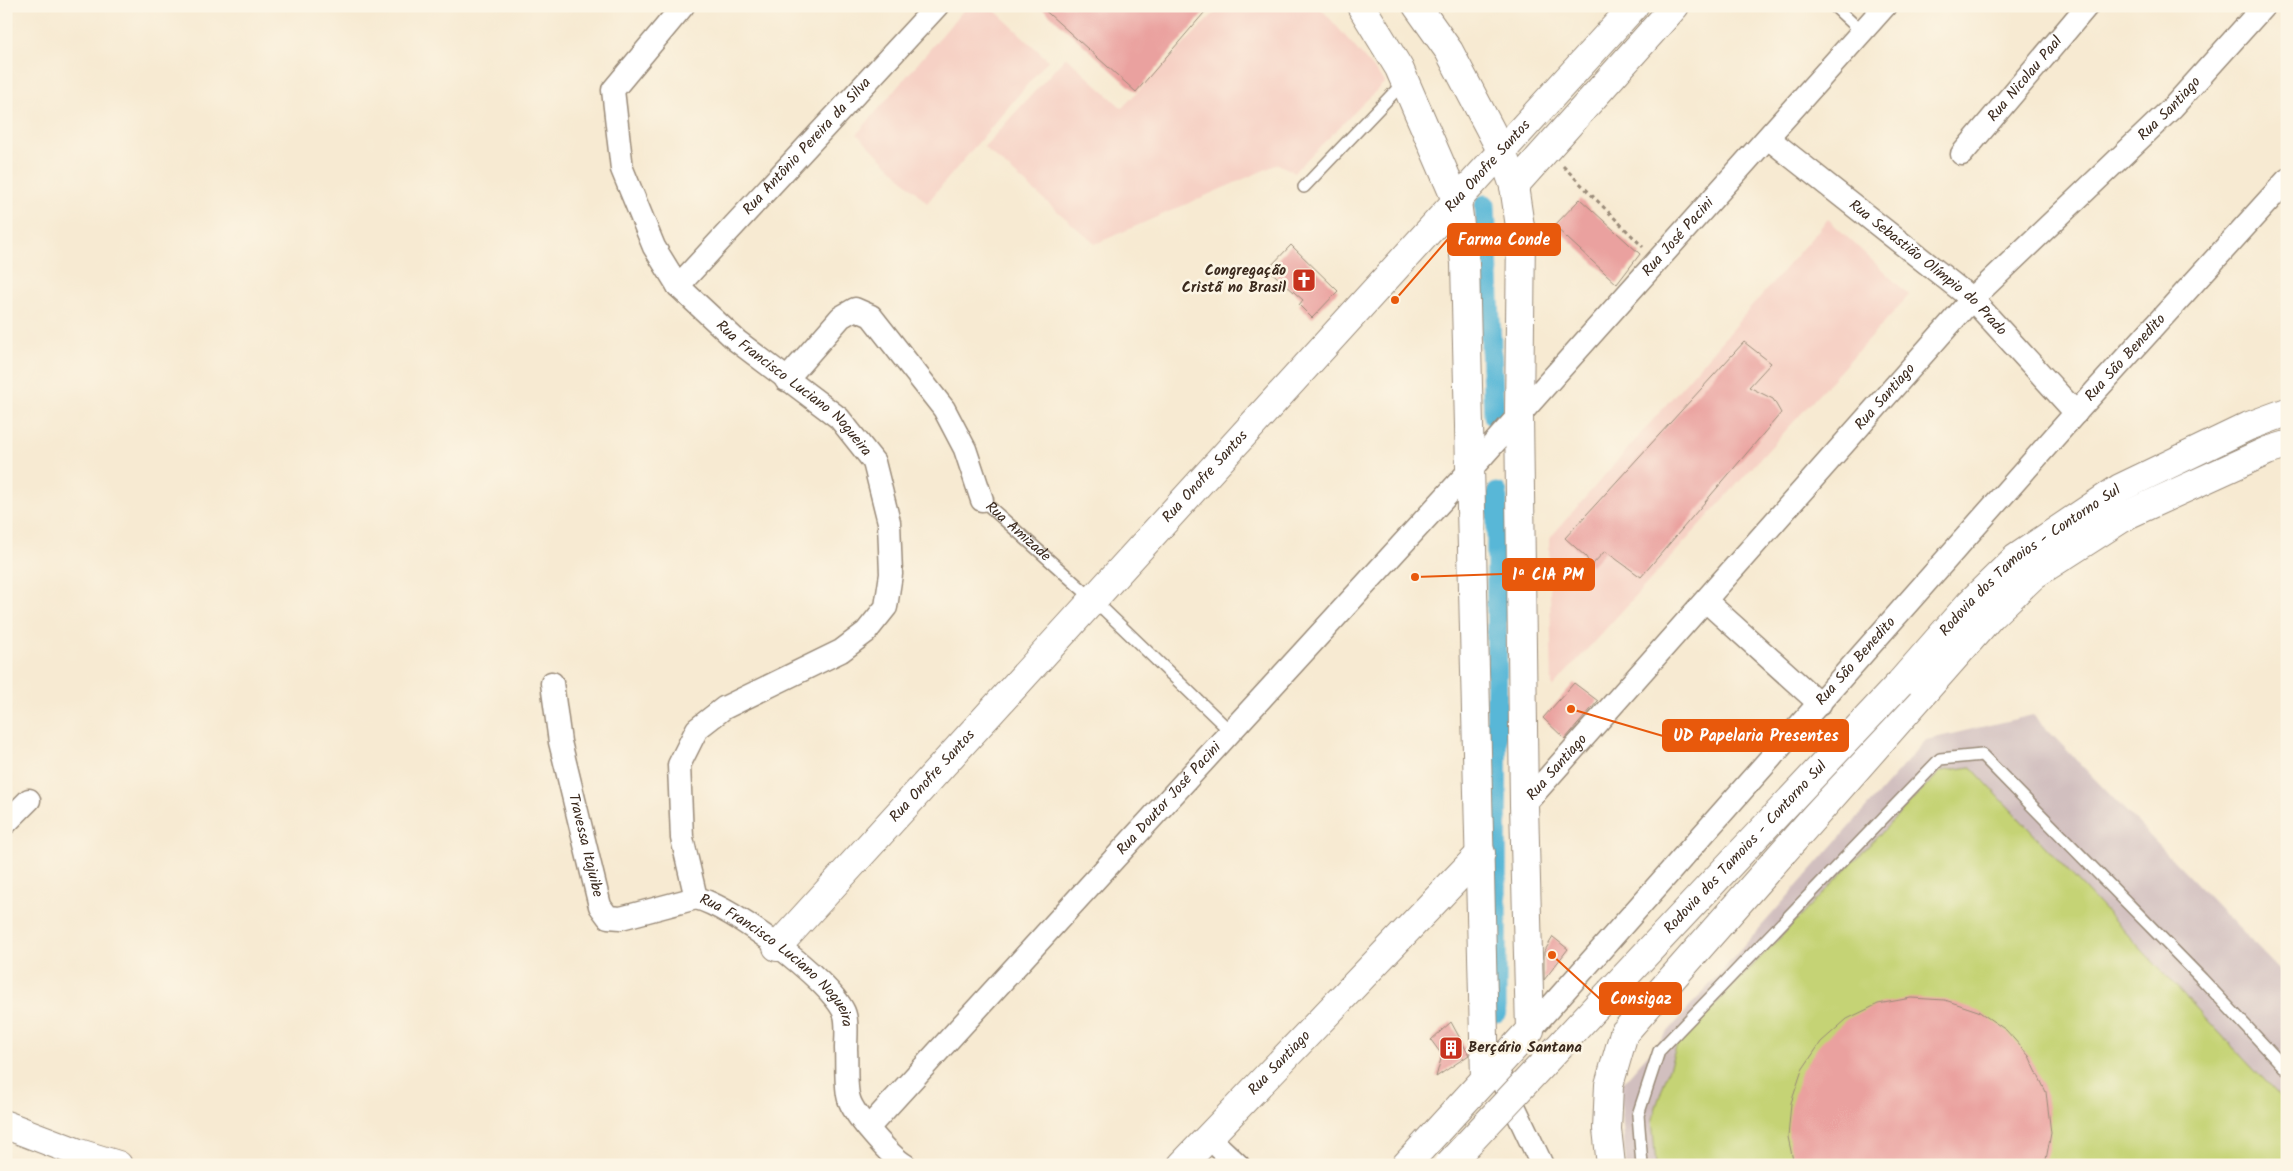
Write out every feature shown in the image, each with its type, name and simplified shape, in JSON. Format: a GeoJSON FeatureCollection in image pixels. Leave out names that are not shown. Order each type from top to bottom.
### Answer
{"type":"FeatureCollection","features":[{"type":"Feature","properties":{"kind":"main road"},"geometry":{"type":"LineString","coordinates":[[1417,6],[1449,51],[1502,152],[1514,186],[1521,233],[1519,414],[1524,805],[1530,1030]]}},
{"type":"Feature","properties":{"kind":"main road","name":"Rua Onofre Santos"},"geometry":{"type":"LineString","coordinates":[[778,947],[1634,6]]}},
{"type":"Feature","properties":{"kind":"main road"},"geometry":{"type":"LineString","coordinates":[[1514,186],[1675,6]]}},
{"type":"Feature","properties":{"kind":"main road"},"geometry":{"type":"LineString","coordinates":[[1364,7],[1405,81],[1457,202],[1465,263],[1481,853],[1490,1072]]}},
{"type":"Feature","properties":{"kind":"main road","name":"Rodovia dos Tamoios - Contorno Sul"},"geometry":{"type":"LineString","coordinates":[[1448,1165],[1900,682],[1969,604],[2016,558],[2120,488],[2249,426],[2287,412]]}},
{"type":"Feature","properties":{"kind":"main road","name":"Rodovia dos Tamoios - Contorno Sul"},"geometry":{"type":"LineString","coordinates":[[1611,1165],[1607,1129],[1609,1085],[1624,1033],[1991,616],[2034,575],[2129,514],[2267,451],[2287,445]]}},
{"type":"Feature","properties":{"kind":"main road","name":"Rua Santiago"},"geometry":{"type":"LineString","coordinates":[[1182,1165],[1481,853]]}},
{"type":"Feature","properties":{"kind":"main road","name":"Rua São Benedito"},"geometry":{"type":"LineString","coordinates":[[1406,1165],[1530,1030]]}},
{"type":"Feature","properties":{"kind":"main road"},"geometry":{"type":"LineString","coordinates":[[6,1126],[118,1165]]}},
{"type":"Feature","properties":{"kind":"street","name":"Rua Francisco Luciano Nogueira"},"geometry":{"type":"LineString","coordinates":[[682,6],[613,90],[622,169],[654,247],[678,286],[737,341],[786,380],[839,418],[874,462],[889,522],[891,574],[886,607],[866,632],[841,651],[724,708],[697,729],[679,765],[682,838],[696,898],[708,901],[743,920],[778,947],[826,986],[845,1013],[849,1099],[868,1128],[898,1161],[905,1165]]}},
{"type":"Feature","properties":{"kind":"street","name":"Rua Antônio Pereira da Silva"},"geometry":{"type":"LineString","coordinates":[[678,286],[937,6]]}},
{"type":"Feature","properties":{"kind":"street","name":"Rua José Pacini"},"geometry":{"type":"LineString","coordinates":[[1471,469],[1885,6]]}},
{"type":"Feature","properties":{"kind":"street","name":"Rua Nicolau Paal"},"geometry":{"type":"LineString","coordinates":[[1962,154],[2087,6]]}},
{"type":"Feature","properties":{"kind":"street","name":"Rua Santiago"},"geometry":{"type":"LineString","coordinates":[[1524,805],[1972,299],[2172,107],[2264,6]]}},
{"type":"Feature","properties":{"kind":"street","name":"Rua Sebastião Olímpio do Prado"},"geometry":{"type":"LineString","coordinates":[[1768,138],[1972,299],[2076,413]]}},
{"type":"Feature","properties":{"kind":"street","name":"Rua São Benedito"},"geometry":{"type":"LineString","coordinates":[[1530,1030],[2076,413],[2287,180]]}},
{"type":"Feature","properties":{"kind":"street","name":"Rua Amizade"},"geometry":{"type":"LineString","coordinates":[[786,380],[841,317],[855,309],[871,316],[944,409],[965,449],[982,500]]}},
{"type":"Feature","properties":{"kind":"street","name":"Rua Doutor José Pacini"},"geometry":{"type":"LineString","coordinates":[[868,1128],[1471,469]]}},
{"type":"Feature","properties":{"kind":"street"},"geometry":{"type":"LineString","coordinates":[[1706,601],[1820,704]]}},
{"type":"Feature","properties":{"kind":"street","name":"Travessa Itajuibe"},"geometry":{"type":"LineString","coordinates":[[552,683],[560,742],[600,906],[608,917],[621,918],[696,898]]}},
{"type":"Feature","properties":{"kind":"street"},"geometry":{"type":"LineString","coordinates":[[6,823],[29,800]]}},
{"type":"Feature","properties":{"kind":"street"},"geometry":{"type":"LineString","coordinates":[[1490,1072],[1542,1165]]}},
{"type":"Feature","properties":{"kind":"street"},"geometry":{"type":"LineString","coordinates":[[1208,1137],[1238,1165]]}},
{"type":"Feature","properties":{"kind":"lane"},"geometry":{"type":"LineString","coordinates":[[1834,6],[1862,32]]}},
{"type":"Feature","properties":{"kind":"lane"},"geometry":{"type":"LineString","coordinates":[[1304,187],[1405,81]]}},
{"type":"Feature","properties":{"kind":"lane","name":"Rua Amizade"},"geometry":{"type":"LineString","coordinates":[[982,500],[1094,600],[1230,731]]}},
{"type":"Feature","properties":{"kind":"lane"},"geometry":{"type":"LineString","coordinates":[[1642,1165],[1638,1115],[1659,1051],[1940,759],[1982,755],[2202,979],[2287,1070]]}},
{"type":"Feature","properties":{"kind":"path"},"geometry":{"type":"LineString","coordinates":[[1547,149],[1657,261]]}},
{"type":"Feature","properties":{"kind":"shaded area"},"geometry":{"type":"Polygon","coordinates":[[[967,6],[990,6],[1048,60],[927,203],[857,134],[967,6]]]}},
{"type":"Feature","properties":{"kind":"shaded area"},"geometry":{"type":"Polygon","coordinates":[[[1221,6],[1319,6],[1385,82],[1294,172],[1278,164],[1095,244],[984,147],[1066,57],[1122,108],[1221,6]]]}},
{"type":"Feature","properties":{"kind":"shaded area"},"geometry":{"type":"Polygon","coordinates":[[[1828,219],[1909,295],[1552,688],[1549,539],[1828,219]]]}},
{"type":"Feature","properties":{"kind":"shaded area"},"geometry":{"type":"Polygon","coordinates":[[[2033,715],[2287,978],[2287,1165],[1626,1165],[1620,1086],[1926,740],[2033,715]]]}},
{"type":"Feature","properties":{"kind":"green space"},"geometry":{"type":"Polygon","coordinates":[[[1971,767],[2287,1105],[2287,1165],[1656,1165],[1652,1119],[1677,1044],[1941,771],[1971,767]]]}},
{"type":"Feature","properties":{"kind":"building"},"geometry":{"type":"Polygon","coordinates":[[[1040,6],[1210,6],[1136,92],[1040,6]]]}},
{"type":"Feature","properties":{"kind":"building"},"geometry":{"type":"Polygon","coordinates":[[[1580,199],[1640,254],[1617,284],[1554,226],[1580,199]]]}},
{"type":"Feature","properties":{"kind":"building","name":"Congregação Cristã no Brasil"},"geometry":{"type":"Polygon","coordinates":[[[1291,245],[1338,291],[1312,318],[1299,305],[1303,300],[1268,269],[1291,245]]]}},
{"type":"Feature","properties":{"kind":"building"},"geometry":{"type":"Polygon","coordinates":[[[1744,342],[1771,363],[1749,387],[1773,399],[1781,413],[1641,577],[1605,551],[1591,566],[1586,557],[1565,538],[1744,342]]]}},
{"type":"Feature","properties":{"kind":"building"},"geometry":{"type":"Polygon","coordinates":[[[1574,683],[1598,701],[1565,739],[1543,718],[1574,683]]]}},
{"type":"Feature","properties":{"kind":"building"},"geometry":{"type":"Polygon","coordinates":[[[1553,937],[1568,949],[1544,980],[1544,952],[1553,937]]]}},
{"type":"Feature","properties":{"kind":"building"},"geometry":{"type":"Polygon","coordinates":[[[1911,998],[1945,1000],[1978,1011],[2006,1030],[2029,1056],[2046,1092],[2051,1133],[2045,1165],[1794,1165],[1788,1137],[1791,1103],[1802,1070],[1821,1042],[1847,1019],[1878,1004],[1911,998]]]}},
{"type":"Feature","properties":{"kind":"building","name":"Berçário Santana"},"geometry":{"type":"Polygon","coordinates":[[[1451,1022],[1469,1055],[1436,1077],[1442,1055],[1431,1040],[1451,1022]]]}},
{"type":"Feature","properties":{"kind":"waterway"},"geometry":{"type":"LineString","coordinates":[[1485,205],[1494,416]]}},
{"type":"Feature","properties":{"kind":"waterway"},"geometry":{"type":"LineString","coordinates":[[1496,1012],[1497,493]]}},
{"type":"Feature","properties":{"kind":"place","name":"Congregação Cristã no Brasil"},"geometry":{"type":"Point","coordinates":[1304,280]}},
{"type":"Feature","properties":{"kind":"place","name":"Farma Conde"},"geometry":{"type":"Point","coordinates":[1395,300]}},
{"type":"Feature","properties":{"kind":"place","name":"1ª CIA PM"},"geometry":{"type":"Point","coordinates":[1415,577]}},
{"type":"Feature","properties":{"kind":"place","name":"UD Papelaria Presentes"},"geometry":{"type":"Point","coordinates":[1571,709]}},
{"type":"Feature","properties":{"kind":"place","name":"Consigaz"},"geometry":{"type":"Point","coordinates":[1552,955]}},
{"type":"Feature","properties":{"kind":"place","name":"Berçário Santana"},"geometry":{"type":"Point","coordinates":[1451,1048]}}]}
